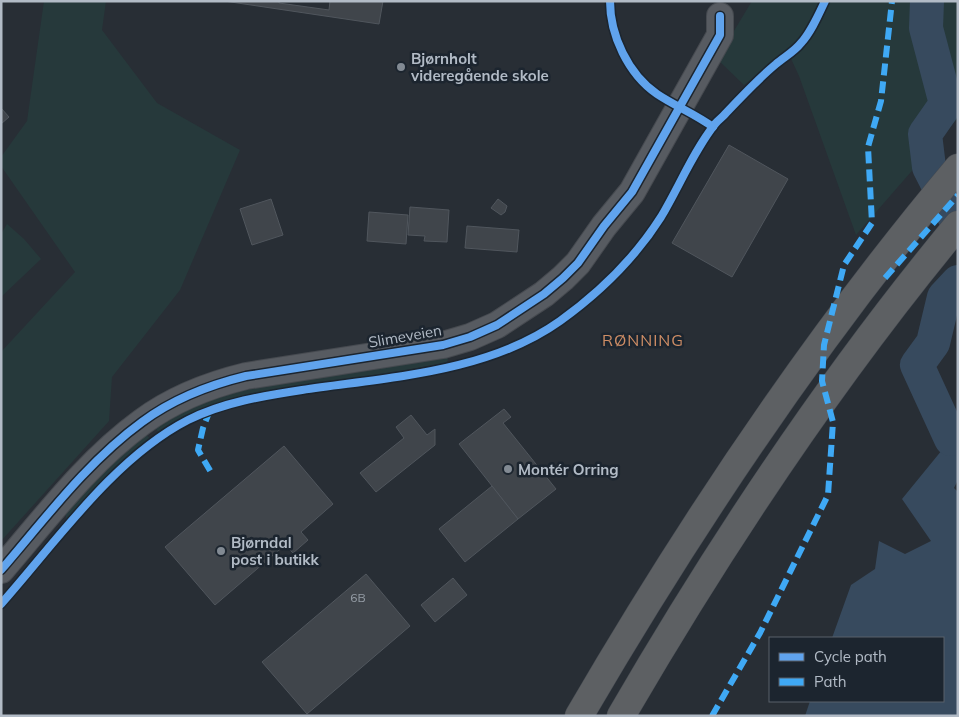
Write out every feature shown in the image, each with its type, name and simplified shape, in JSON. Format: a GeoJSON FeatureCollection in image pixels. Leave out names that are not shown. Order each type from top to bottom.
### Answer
{"type":"FeatureCollection","features":[{"type":"Feature","properties":{"kind":"highway"},"geometry":{"type":"LineString","coordinates":[[579,716],[634,625],[752,441],[843,313],[958,168]]}},
{"type":"Feature","properties":{"kind":"highway"},"geometry":{"type":"LineString","coordinates":[[621,716],[696,592],[777,467],[872,335],[958,225]]}},
{"type":"Feature","properties":{"kind":"street","name":"Slimeveien"},"geometry":{"type":"LineString","coordinates":[[1,570],[92,467],[131,431],[163,409],[202,389],[225,381],[273,371],[443,345],[496,326],[563,278],[578,263],[604,226],[620,188],[662,115],[688,64],[709,28],[724,9]]}},
{"type":"Feature","properties":{"kind":"shaded area"},"geometry":{"type":"Polygon","coordinates":[[[44,1],[106,1],[102,30],[157,103],[240,150],[180,290],[112,377],[109,421],[1,541],[1,352],[75,272],[1,166],[1,157],[27,121],[44,1]]]}},
{"type":"Feature","properties":{"kind":"shaded area"},"geometry":{"type":"Polygon","coordinates":[[[752,1],[958,1],[958,118],[856,235],[799,76],[787,50],[744,85],[717,59],[752,1]]]}},
{"type":"Feature","properties":{"kind":"shaded area"},"geometry":{"type":"Polygon","coordinates":[[[7,224],[24,239],[41,259],[1,297],[1,234],[7,224]]]}},
{"type":"Feature","properties":{"kind":"shaded area"},"geometry":{"type":"Polygon","coordinates":[[[446,354],[448,360],[446,363],[377,375],[309,383],[307,386],[231,399],[205,408],[158,432],[154,426],[177,413],[222,394],[446,354]]]}},
{"type":"Feature","properties":{"kind":"shaded area"},"geometry":{"type":"Polygon","coordinates":[[[145,433],[150,439],[111,472],[66,522],[66,512],[103,471],[145,433]]]}},
{"type":"Feature","properties":{"kind":"water"},"geometry":{"type":"Polygon","coordinates":[[[951,439],[958,444],[958,480],[954,488],[958,492],[958,716],[805,716],[810,702],[944,702],[944,637],[832,637],[851,585],[875,569],[879,541],[905,554],[931,541],[902,499],[951,439]]]}},
{"type":"Feature","properties":{"kind":"building"},"geometry":{"type":"Polygon","coordinates":[[[224,1],[279,1],[279,3],[329,10],[330,1],[383,1],[379,24],[224,1]]]}},
{"type":"Feature","properties":{"kind":"building"},"geometry":{"type":"Polygon","coordinates":[[[1,108],[9,117],[1,124],[1,108]]]}},
{"type":"Feature","properties":{"kind":"building"},"geometry":{"type":"Polygon","coordinates":[[[729,145],[788,179],[732,277],[672,243],[729,145]]]}},
{"type":"Feature","properties":{"kind":"building"},"geometry":{"type":"Polygon","coordinates":[[[271,199],[283,235],[252,245],[240,209],[271,199]]]}},
{"type":"Feature","properties":{"kind":"building"},"geometry":{"type":"Polygon","coordinates":[[[498,199],[507,206],[505,212],[501,215],[491,208],[498,199]]]}},
{"type":"Feature","properties":{"kind":"building"},"geometry":{"type":"Polygon","coordinates":[[[410,207],[449,210],[447,242],[424,241],[425,236],[408,235],[410,207]]]}},
{"type":"Feature","properties":{"kind":"building"},"geometry":{"type":"Polygon","coordinates":[[[369,212],[408,215],[406,244],[367,241],[369,212]]]}},
{"type":"Feature","properties":{"kind":"building"},"geometry":{"type":"Polygon","coordinates":[[[467,226],[519,230],[517,252],[465,248],[467,226]]]}},
{"type":"Feature","properties":{"kind":"building"},"geometry":{"type":"Polygon","coordinates":[[[504,409],[511,417],[503,423],[556,489],[518,519],[459,444],[504,409]]]}},
{"type":"Feature","properties":{"kind":"building"},"geometry":{"type":"Polygon","coordinates":[[[411,415],[427,435],[435,429],[435,445],[376,492],[360,473],[404,438],[396,427],[411,415]]]}},
{"type":"Feature","properties":{"kind":"building"},"geometry":{"type":"Polygon","coordinates":[[[284,446],[333,504],[301,532],[308,540],[293,553],[285,545],[215,605],[165,547],[284,446]]]}},
{"type":"Feature","properties":{"kind":"building"},"geometry":{"type":"Polygon","coordinates":[[[492,486],[518,519],[465,562],[439,529],[492,486]]]}},
{"type":"Feature","properties":{"kind":"building"},"geometry":{"type":"Polygon","coordinates":[[[366,574],[410,626],[307,714],[262,662],[366,574]]]}},
{"type":"Feature","properties":{"kind":"building"},"geometry":{"type":"Polygon","coordinates":[[[453,578],[467,595],[435,622],[421,605],[453,578]]]}},
{"type":"Feature","properties":{"kind":"waterway"},"geometry":{"type":"LineString","coordinates":[[927,1],[926,28],[946,104],[925,134],[929,167],[958,224]]}},
{"type":"Feature","properties":{"kind":"waterway"},"geometry":{"type":"LineString","coordinates":[[951,439],[917,365],[933,343],[944,297],[958,282]]}},
{"type":"Feature","properties":{"kind":"marked path"},"geometry":{"type":"LineString","coordinates":[[712,716],[760,633],[828,495],[833,422],[822,381],[824,345],[844,265],[872,223],[868,147],[881,101],[892,1]]}},
{"type":"Feature","properties":{"kind":"marked path"},"geometry":{"type":"LineString","coordinates":[[885,278],[958,195]]}},
{"type":"Feature","properties":{"kind":"marked path"},"geometry":{"type":"LineString","coordinates":[[210,410],[203,428],[198,450],[212,474]]}},
{"type":"Feature","properties":{"kind":"cycle path"},"geometry":{"type":"LineString","coordinates":[[610,1],[613,27],[617,40],[629,65],[637,76],[657,94],[713,127]]}},
{"type":"Feature","properties":{"kind":"cycle path"},"geometry":{"type":"LineString","coordinates":[[1,604],[87,503],[111,479],[135,456],[161,436],[188,420],[230,404],[258,397],[402,376],[469,362],[501,352],[531,338],[560,321],[602,287],[640,247],[661,217],[693,158],[715,124],[750,88],[805,39],[825,1]]}},
{"type":"Feature","properties":{"kind":"cycle path"},"geometry":{"type":"LineString","coordinates":[[1,570],[67,492],[103,455],[142,422],[166,406],[205,388],[246,376],[443,345],[470,337],[497,325],[544,294],[578,263],[604,226],[632,192],[720,35],[720,16]]}},
{"type":"Feature","properties":{"kind":"place","name":"Bjørnholt videregående skole"},"geometry":{"type":"Point","coordinates":[401,67]}},
{"type":"Feature","properties":{"kind":"place","name":"Montér Orring"},"geometry":{"type":"Point","coordinates":[508,469]}},
{"type":"Feature","properties":{"kind":"place","name":"Bjørndal post i butikk"},"geometry":{"type":"Point","coordinates":[221,551]}},
{"type":"Feature","properties":{"kind":"district","name":"RØNNING"},"geometry":{"type":"Point","coordinates":[643,340]}}]}
